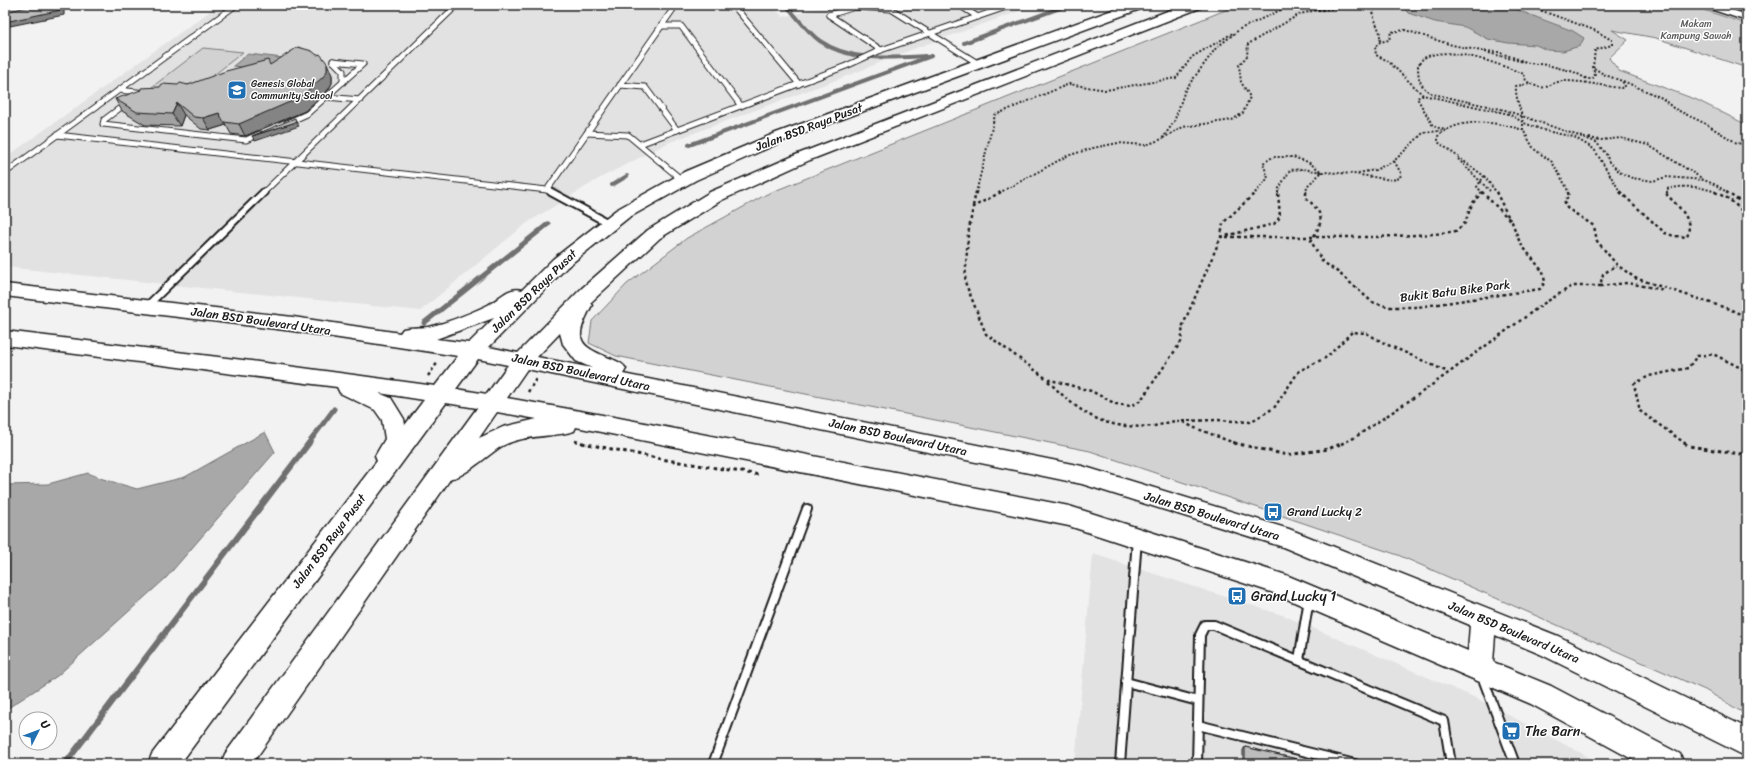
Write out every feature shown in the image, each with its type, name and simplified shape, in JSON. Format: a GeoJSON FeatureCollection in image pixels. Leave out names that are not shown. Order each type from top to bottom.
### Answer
{"type":"FeatureCollection","features":[{"type":"Feature","properties":{"kind":"main road","name":"Jalan BSD Raya Pusat"},"geometry":{"type":"LineString","coordinates":[[162,764],[351,512],[428,392],[473,351],[560,263],[622,214],[682,180],[782,136],[1138,5]]}},
{"type":"Feature","properties":{"kind":"main road"},"geometry":{"type":"LineString","coordinates":[[235,764],[523,360],[536,345],[588,294],[654,234],[716,196],[804,157],[1195,5]]}},
{"type":"Feature","properties":{"kind":"main road"},"geometry":{"type":"LineString","coordinates":[[1032,45],[1058,59]]}},
{"type":"Feature","properties":{"kind":"main road"},"geometry":{"type":"LineString","coordinates":[[355,334],[428,334],[461,323],[495,310],[560,263]]}},
{"type":"Feature","properties":{"kind":"main road","name":"Jalan BSD Boulevard Utara"},"geometry":{"type":"LineString","coordinates":[[5,290],[293,324],[473,351],[1082,475],[1289,539],[1548,645],[1747,743]]}},
{"type":"Feature","properties":{"kind":"main road"},"geometry":{"type":"LineString","coordinates":[[588,294],[573,322],[570,334],[573,344],[583,356],[621,371],[652,387]]}},
{"type":"Feature","properties":{"kind":"main road"},"geometry":{"type":"LineString","coordinates":[[5,338],[428,392],[596,422],[1069,516],[1277,583],[1541,695],[1670,764]]}},
{"type":"Feature","properties":{"kind":"main road"},"geometry":{"type":"LineString","coordinates":[[323,378],[383,404],[393,419],[396,440],[351,512]]}},
{"type":"Feature","properties":{"kind":"main road"},"geometry":{"type":"LineString","coordinates":[[435,484],[473,454],[510,434],[538,427],[596,422]]}},
{"type":"Feature","properties":{"kind":"main road"},"geometry":{"type":"LineString","coordinates":[[1479,669],[1484,619]]}},
{"type":"Feature","properties":{"kind":"street"},"geometry":{"type":"LineString","coordinates":[[1707,5],[1747,18]]}},
{"type":"Feature","properties":{"kind":"lane"},"geometry":{"type":"LineString","coordinates":[[5,173],[236,5]]}},
{"type":"Feature","properties":{"kind":"lane"},"geometry":{"type":"LineString","coordinates":[[147,306],[457,5]]}},
{"type":"Feature","properties":{"kind":"lane"},"geometry":{"type":"LineString","coordinates":[[547,190],[676,5]]}},
{"type":"Feature","properties":{"kind":"lane"},"geometry":{"type":"LineString","coordinates":[[733,5],[800,84]]}},
{"type":"Feature","properties":{"kind":"lane"},"geometry":{"type":"LineString","coordinates":[[959,5],[978,17]]}},
{"type":"Feature","properties":{"kind":"lane"},"geometry":{"type":"LineString","coordinates":[[640,144],[800,84],[881,50],[1012,5]]}},
{"type":"Feature","properties":{"kind":"lane"},"geometry":{"type":"LineString","coordinates":[[881,50],[829,15],[855,7],[891,9],[979,64]]}},
{"type":"Feature","properties":{"kind":"lane"},"geometry":{"type":"LineString","coordinates":[[661,26],[681,26],[741,106]]}},
{"type":"Feature","properties":{"kind":"lane"},"geometry":{"type":"LineString","coordinates":[[280,126],[307,114],[363,64],[333,61],[343,71],[342,82]]}},
{"type":"Feature","properties":{"kind":"lane"},"geometry":{"type":"LineString","coordinates":[[620,85],[645,87],[677,130]]}},
{"type":"Feature","properties":{"kind":"lane"},"geometry":{"type":"LineString","coordinates":[[119,90],[153,94]]}},
{"type":"Feature","properties":{"kind":"lane"},"geometry":{"type":"LineString","coordinates":[[140,92],[104,120],[103,124],[246,140],[266,132]]}},
{"type":"Feature","properties":{"kind":"lane"},"geometry":{"type":"LineString","coordinates":[[326,97],[360,100]]}},
{"type":"Feature","properties":{"kind":"lane"},"geometry":{"type":"LineString","coordinates":[[587,133],[628,135],[682,180]]}},
{"type":"Feature","properties":{"kind":"lane"},"geometry":{"type":"LineString","coordinates":[[57,135],[547,190],[610,224]]}},
{"type":"Feature","properties":{"kind":"lane"},"geometry":{"type":"LineString","coordinates":[[713,764],[807,509]]}},
{"type":"Feature","properties":{"kind":"lane"},"geometry":{"type":"LineString","coordinates":[[1120,764],[1138,537]]}},
{"type":"Feature","properties":{"kind":"lane"},"geometry":{"type":"LineString","coordinates":[[1299,660],[1310,597]]}},
{"type":"Feature","properties":{"kind":"lane"},"geometry":{"type":"LineString","coordinates":[[1197,764],[1200,635],[1205,625],[1214,625],[1444,721],[1451,764]]}},
{"type":"Feature","properties":{"kind":"lane"},"geometry":{"type":"LineString","coordinates":[[1479,669],[1515,764]]}},
{"type":"Feature","properties":{"kind":"lane"},"geometry":{"type":"LineString","coordinates":[[1126,682],[1198,701]]}},
{"type":"Feature","properties":{"kind":"lane"},"geometry":{"type":"LineString","coordinates":[[1198,726],[1355,764]]}},
{"type":"Feature","properties":{"kind":"path"},"geometry":{"type":"LineString","coordinates":[[1291,5],[1240,28],[1192,57],[1176,78],[1106,90],[1069,84],[995,115],[973,207],[968,235],[965,282],[986,334],[1047,379],[1064,397],[1084,413],[1097,420],[1119,425],[1154,426],[1179,421],[1218,420],[1250,422],[1274,408],[1299,371],[1327,357],[1352,332],[1366,333],[1386,344],[1448,372]]}},
{"type":"Feature","properties":{"kind":"path"},"geometry":{"type":"LineString","coordinates":[[1318,10],[1321,5]]}},
{"type":"Feature","properties":{"kind":"path"},"geometry":{"type":"LineString","coordinates":[[973,207],[1067,156],[1093,148],[1118,143],[1146,145],[1162,139],[1183,127],[1232,120],[1243,114],[1250,97],[1241,82],[1239,65],[1248,56],[1248,44],[1300,14],[1318,10],[1376,5],[1372,15],[1380,33],[1380,42]]}},
{"type":"Feature","properties":{"kind":"path"},"geometry":{"type":"LineString","coordinates":[[1526,5],[1594,30],[1612,40],[1612,45],[1595,50],[1593,68],[1595,76],[1592,79],[1587,79],[1574,72],[1547,65],[1529,63],[1452,45],[1405,30],[1391,32],[1389,40],[1380,42],[1375,47],[1376,55],[1388,61],[1423,95],[1509,114],[1524,123],[1546,131],[1574,137],[1594,149],[1622,195],[1652,220],[1665,234],[1687,237],[1691,230],[1690,220],[1667,195],[1667,189],[1673,187],[1696,187],[1720,194],[1736,203],[1747,216]]}},
{"type":"Feature","properties":{"kind":"path"},"geometry":{"type":"LineString","coordinates":[[1162,139],[1174,122],[1185,90],[1216,48],[1240,28]]}},
{"type":"Feature","properties":{"kind":"path"},"geometry":{"type":"LineString","coordinates":[[1622,81],[1626,86],[1621,88],[1563,80],[1545,88],[1530,84],[1526,81],[1524,74],[1498,63],[1454,54],[1430,54],[1421,61],[1416,70],[1420,84],[1433,94],[1505,110],[1596,142],[1606,154],[1609,162],[1621,173],[1632,178],[1653,181],[1666,177],[1704,180]]}},
{"type":"Feature","properties":{"kind":"path"},"geometry":{"type":"LineString","coordinates":[[1593,68],[1605,75],[1642,88],[1662,98],[1673,108],[1704,123],[1736,143],[1747,145]]}},
{"type":"Feature","properties":{"kind":"path"},"geometry":{"type":"LineString","coordinates":[[1530,84],[1516,86],[1514,94],[1524,116],[1523,130],[1534,149],[1552,162],[1567,188],[1569,197],[1564,200],[1567,208],[1594,226],[1597,241],[1618,265],[1635,278],[1729,309],[1747,318]]}},
{"type":"Feature","properties":{"kind":"path"},"geometry":{"type":"LineString","coordinates":[[1423,95],[1417,98],[1433,126],[1445,130]]}},
{"type":"Feature","properties":{"kind":"path"},"geometry":{"type":"LineString","coordinates":[[1354,174],[1375,170],[1394,161],[1423,133],[1445,130],[1463,123],[1502,124],[1523,130]]}},
{"type":"Feature","properties":{"kind":"path"},"geometry":{"type":"LineString","coordinates":[[1445,130],[1438,136],[1438,142],[1484,176],[1498,194],[1512,222]]}},
{"type":"Feature","properties":{"kind":"path"},"geometry":{"type":"LineString","coordinates":[[1581,136],[1601,140],[1621,138],[1648,145],[1704,180],[1716,185],[1747,206]]}},
{"type":"Feature","properties":{"kind":"path"},"geometry":{"type":"LineString","coordinates":[[1451,152],[1490,191]]}},
{"type":"Feature","properties":{"kind":"path"},"geometry":{"type":"LineString","coordinates":[[1047,379],[1091,391],[1116,404],[1131,406],[1141,400],[1181,342],[1183,325],[1222,237],[1223,223],[1249,200],[1268,178],[1263,164],[1273,157],[1294,156],[1308,162],[1322,172]]}},
{"type":"Feature","properties":{"kind":"path"},"geometry":{"type":"LineString","coordinates":[[1222,237],[1274,224],[1280,217],[1278,190],[1290,170],[1303,169],[1354,174],[1392,180],[1400,178],[1401,173],[1394,161]]}},
{"type":"Feature","properties":{"kind":"path"},"geometry":{"type":"LineString","coordinates":[[1314,237],[1321,226],[1319,210],[1306,198],[1307,186],[1322,172]]}},
{"type":"Feature","properties":{"kind":"path"},"geometry":{"type":"LineString","coordinates":[[1222,237],[1375,237],[1435,234],[1456,231],[1465,222],[1472,204],[1482,192],[1477,187],[1484,176]]}},
{"type":"Feature","properties":{"kind":"path","name":"Bukit Batu Bike Park"},"geometry":{"type":"LineString","coordinates":[[1314,237],[1311,242],[1322,261],[1339,273],[1372,302],[1389,307],[1418,307],[1540,289],[1545,282],[1543,272],[1520,243],[1512,222],[1482,192]]}},
{"type":"Feature","properties":{"kind":"path"},"geometry":{"type":"LineString","coordinates":[[1600,286],[1603,274],[1618,265]]}},
{"type":"Feature","properties":{"kind":"path"},"geometry":{"type":"LineString","coordinates":[[1179,421],[1228,441],[1287,455],[1328,449],[1354,438],[1426,390],[1448,372],[1543,304],[1572,286],[1600,286],[1627,283],[1674,292]]}},
{"type":"Feature","properties":{"kind":"path"},"geometry":{"type":"LineString","coordinates":[[428,392],[449,347]]}},
{"type":"Feature","properties":{"kind":"path"},"geometry":{"type":"LineString","coordinates":[[1747,371],[1713,354],[1697,356],[1688,368],[1649,376],[1634,384],[1640,411],[1689,446],[1740,454],[1747,451]]}},
{"type":"Feature","properties":{"kind":"path"},"geometry":{"type":"LineString","coordinates":[[517,408],[546,365]]}},
{"type":"Feature","properties":{"kind":"path"},"geometry":{"type":"LineString","coordinates":[[569,440],[667,460],[765,476]]}},
{"type":"Feature","properties":{"kind":"shaded area"},"geometry":{"type":"Polygon","coordinates":[[[219,5],[771,5],[783,17],[841,5],[1036,5],[913,49],[852,74],[670,142],[600,178],[527,223],[420,311],[5,267],[5,158],[219,5]]]}},
{"type":"Feature","properties":{"kind":"shaded area"},"geometry":{"type":"Polygon","coordinates":[[[1405,5],[1504,5],[1573,31],[1584,38],[1580,46],[1563,51],[1547,50],[1536,45],[1508,43],[1488,39],[1465,27],[1435,22],[1408,13],[1404,8],[1405,5]]]}},
{"type":"Feature","properties":{"kind":"shaded area"},"geometry":{"type":"Polygon","coordinates":[[[248,54],[292,59],[278,71],[233,66],[248,54]]]}},
{"type":"Feature","properties":{"kind":"shaded area"},"geometry":{"type":"Polygon","coordinates":[[[265,432],[275,452],[166,578],[57,676],[5,710],[5,485],[48,484],[88,473],[137,489],[185,477],[265,432]]]}},
{"type":"Feature","properties":{"kind":"shaded area"},"geometry":{"type":"Polygon","coordinates":[[[1093,554],[1285,616],[1476,698],[1602,764],[1075,764],[1093,554]]]}},
{"type":"Feature","properties":{"kind":"green space","name":"Makam Kampung Sawah"},"geometry":{"type":"Polygon","coordinates":[[[1238,5],[1688,5],[1747,24],[1747,68],[1656,38],[1612,30],[1628,40],[1609,58],[1619,71],[1697,100],[1747,125],[1747,715],[1705,690],[1398,555],[1090,451],[616,356],[589,343],[592,321],[627,284],[687,238],[767,194],[1238,5]]]}},
{"type":"Feature","properties":{"kind":"green space"},"geometry":{"type":"Polygon","coordinates":[[[203,48],[243,52],[190,94],[148,90],[203,48]]]}},
{"type":"Feature","properties":{"kind":"building"},"geometry":{"type":"Polygon","coordinates":[[[35,5],[61,5],[61,10],[5,22],[5,12],[35,5]]]}},
{"type":"Feature","properties":{"kind":"building"},"geometry":{"type":"Polygon","coordinates":[[[298,47],[312,51],[317,55],[320,54],[327,63],[327,71],[323,77],[299,98],[239,124],[224,122],[219,113],[203,118],[194,117],[177,103],[172,114],[137,112],[115,99],[141,90],[141,88],[160,87],[162,84],[178,85],[180,83],[188,85],[226,71],[268,60],[270,65],[298,47]]]}},
{"type":"Feature","properties":{"kind":"building"},"geometry":{"type":"Polygon","coordinates":[[[295,118],[296,122],[252,136],[295,118]]]}},
{"type":"Feature","properties":{"kind":"building"},"geometry":{"type":"Polygon","coordinates":[[[1245,747],[1318,764],[1245,764],[1245,747]]]}},
{"type":"Feature","properties":{"kind":"waterway"},"geometry":{"type":"LineString","coordinates":[[786,5],[806,29],[820,41],[832,48],[857,56],[884,58],[925,56]]}},
{"type":"Feature","properties":{"kind":"waterway"},"geometry":{"type":"LineString","coordinates":[[964,43],[1068,5]]}},
{"type":"Feature","properties":{"kind":"waterway"},"geometry":{"type":"LineString","coordinates":[[689,145],[931,56]]}},
{"type":"Feature","properties":{"kind":"waterway"},"geometry":{"type":"LineString","coordinates":[[612,185],[627,176]]}},
{"type":"Feature","properties":{"kind":"waterway"},"geometry":{"type":"LineString","coordinates":[[424,323],[548,224]]}},
{"type":"Feature","properties":{"kind":"waterway"},"geometry":{"type":"LineString","coordinates":[[308,444],[334,409]]}},
{"type":"Feature","properties":{"kind":"waterway"},"geometry":{"type":"LineString","coordinates":[[65,764],[309,443]]}},
{"type":"Feature","properties":{"kind":"place","name":"Genesis Global Community School"},"geometry":{"type":"Point","coordinates":[237,90]}},
{"type":"Feature","properties":{"kind":"place","name":"Grand Lucky 2"},"geometry":{"type":"Point","coordinates":[1273,512]}},
{"type":"Feature","properties":{"kind":"place","name":"Grand Lucky 1"},"geometry":{"type":"Point","coordinates":[1237,596]}},
{"type":"Feature","properties":{"kind":"place","name":"The Barn"},"geometry":{"type":"Point","coordinates":[1511,731]}}]}
